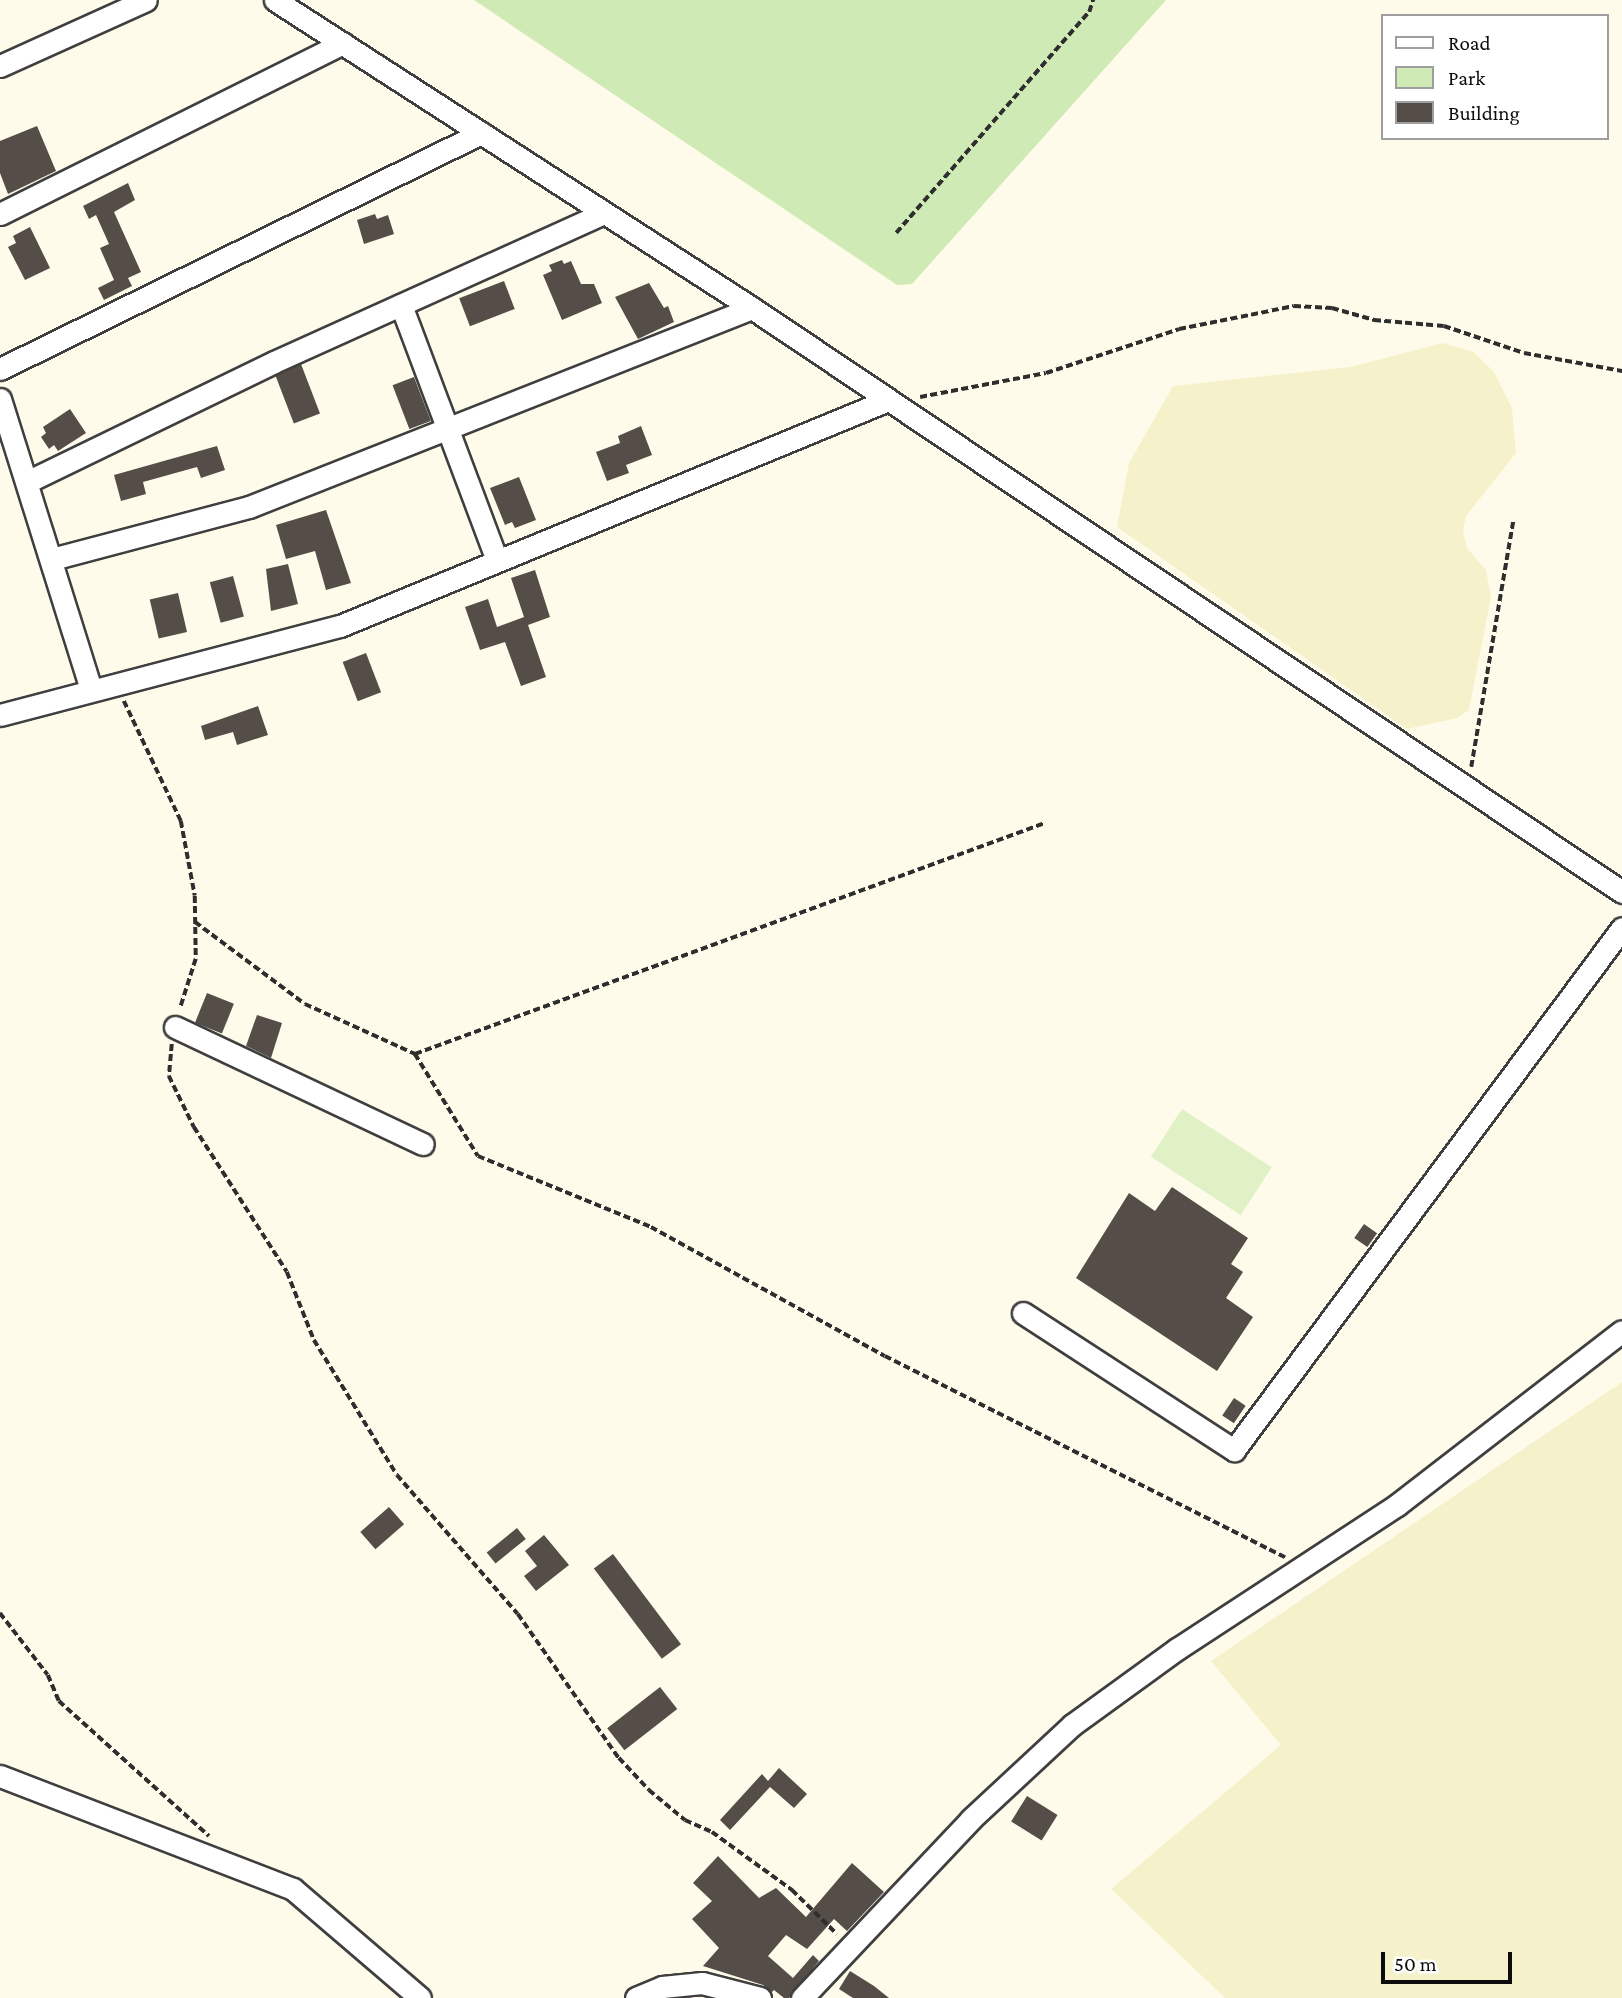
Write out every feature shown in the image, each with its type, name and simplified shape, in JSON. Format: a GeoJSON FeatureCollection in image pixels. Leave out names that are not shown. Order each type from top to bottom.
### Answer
{"type":"FeatureCollection","features":[{"type":"Feature","properties":{"kind":"street"},"geometry":{"type":"LineString","coordinates":[[0,66],[146,0]]}},
{"type":"Feature","properties":{"kind":"street"},"geometry":{"type":"LineString","coordinates":[[275,0],[752,308],[1622,892]]}},
{"type":"Feature","properties":{"kind":"street"},"geometry":{"type":"LineString","coordinates":[[0,214],[343,43]]}},
{"type":"Feature","properties":{"kind":"street"},"geometry":{"type":"LineString","coordinates":[[0,369],[481,133]]}},
{"type":"Feature","properties":{"kind":"street"},"geometry":{"type":"LineString","coordinates":[[29,481],[401,305],[604,213]]}},
{"type":"Feature","properties":{"kind":"street"},"geometry":{"type":"LineString","coordinates":[[401,305],[497,561]]}},
{"type":"Feature","properties":{"kind":"street"},"geometry":{"type":"LineString","coordinates":[[52,559],[249,507],[448,432],[752,308]]}},
{"type":"Feature","properties":{"kind":"street"},"geometry":{"type":"LineString","coordinates":[[0,399],[29,481],[91,689]]}},
{"type":"Feature","properties":{"kind":"street"},"geometry":{"type":"LineString","coordinates":[[0,715],[340,625],[888,400]]}},
{"type":"Feature","properties":{"kind":"street"},"geometry":{"type":"LineString","coordinates":[[1023,1313],[1234,1450],[1622,928]]}},
{"type":"Feature","properties":{"kind":"street"},"geometry":{"type":"LineString","coordinates":[[175,1027],[424,1144]]}},
{"type":"Feature","properties":{"kind":"street"},"geometry":{"type":"LineString","coordinates":[[802,1998],[971,1819],[1072,1725],[1177,1649],[1305,1568],[1397,1505],[1622,1331]]}},
{"type":"Feature","properties":{"kind":"street"},"geometry":{"type":"LineString","coordinates":[[0,1776],[293,1889],[419,1998]]}},
{"type":"Feature","properties":{"kind":"street"},"geometry":{"type":"LineString","coordinates":[[636,1998],[662,1987],[702,1983],[760,1998]]}},
{"type":"Feature","properties":{"kind":"path"},"geometry":{"type":"LineString","coordinates":[[896,233],[1088,12],[1093,0]]}},
{"type":"Feature","properties":{"kind":"path"},"geometry":{"type":"LineString","coordinates":[[888,400],[945,395],[1046,373],[1179,329],[1294,306],[1332,308],[1374,320],[1444,326],[1524,353],[1622,371]]}},
{"type":"Feature","properties":{"kind":"path"},"geometry":{"type":"LineString","coordinates":[[1467,790],[1513,520]]}},
{"type":"Feature","properties":{"kind":"path"},"geometry":{"type":"LineString","coordinates":[[115,683],[181,821],[195,922],[196,959],[175,1027],[169,1076],[194,1127],[287,1272],[314,1340],[397,1475],[518,1614],[619,1758],[685,1820],[743,1853],[826,1919],[839,1937],[835,1963]]}},
{"type":"Feature","properties":{"kind":"path"},"geometry":{"type":"LineString","coordinates":[[415,1054],[1045,823]]}},
{"type":"Feature","properties":{"kind":"path"},"geometry":{"type":"LineString","coordinates":[[195,922],[305,1003],[415,1054],[478,1156],[651,1227],[897,1363],[1305,1568]]}},
{"type":"Feature","properties":{"kind":"path"},"geometry":{"type":"LineString","coordinates":[[0,1614],[48,1675],[59,1701],[218,1844]]}},
{"type":"Feature","properties":{"kind":"shaded area"},"geometry":{"type":"Polygon","coordinates":[[[1443,343],[1474,352],[1494,372],[1512,408],[1516,453],[1466,516],[1463,531],[1467,548],[1486,570],[1491,597],[1469,710],[1457,718],[1407,729],[1117,527],[1129,463],[1173,386],[1350,367],[1443,343]]]}},
{"type":"Feature","properties":{"kind":"shaded area"},"geometry":{"type":"Polygon","coordinates":[[[1622,1382],[1622,1998],[1225,1998],[1111,1889],[1281,1745],[1211,1661],[1622,1382]]]}},
{"type":"Feature","properties":{"kind":"green space"},"geometry":{"type":"Polygon","coordinates":[[[474,0],[1166,0],[912,284],[897,285],[474,0]]]}},
{"type":"Feature","properties":{"kind":"green space"},"geometry":{"type":"Polygon","coordinates":[[[1182,1109],[1272,1167],[1241,1215],[1151,1157],[1182,1109]]]}},
{"type":"Feature","properties":{"kind":"building"},"geometry":{"type":"Polygon","coordinates":[[[37,126],[56,171],[8,194],[0,173],[0,141],[37,126]]]}},
{"type":"Feature","properties":{"kind":"building"},"geometry":{"type":"Polygon","coordinates":[[[128,183],[135,200],[114,212],[141,272],[128,278],[132,286],[104,300],[98,288],[114,280],[100,248],[109,244],[96,215],[89,219],[83,206],[128,183]]]}},
{"type":"Feature","properties":{"kind":"building"},"geometry":{"type":"Polygon","coordinates":[[[375,214],[377,219],[388,215],[394,234],[364,244],[357,220],[375,214]]]}},
{"type":"Feature","properties":{"kind":"building"},"geometry":{"type":"Polygon","coordinates":[[[30,227],[50,268],[25,280],[8,247],[16,243],[13,236],[30,227]]]}},
{"type":"Feature","properties":{"kind":"building"},"geometry":{"type":"Polygon","coordinates":[[[562,260],[564,264],[571,261],[581,284],[594,284],[602,303],[562,320],[543,275],[552,271],[549,265],[562,260]]]}},
{"type":"Feature","properties":{"kind":"building"},"geometry":{"type":"Polygon","coordinates":[[[504,281],[515,309],[470,326],[459,298],[504,281]]]}},
{"type":"Feature","properties":{"kind":"building"},"geometry":{"type":"Polygon","coordinates":[[[649,283],[664,308],[668,306],[674,322],[638,339],[615,297],[649,283]]]}},
{"type":"Feature","properties":{"kind":"building"},"geometry":{"type":"Polygon","coordinates":[[[301,364],[320,413],[294,424],[275,374],[301,364]]]}},
{"type":"Feature","properties":{"kind":"building"},"geometry":{"type":"Polygon","coordinates":[[[414,377],[431,421],[409,429],[393,385],[414,377]]]}},
{"type":"Feature","properties":{"kind":"building"},"geometry":{"type":"Polygon","coordinates":[[[70,409],[86,433],[58,451],[54,445],[49,449],[41,437],[46,433],[43,427],[70,409]]]}},
{"type":"Feature","properties":{"kind":"building"},"geometry":{"type":"Polygon","coordinates":[[[641,426],[652,455],[626,465],[629,473],[607,481],[596,452],[620,443],[618,436],[641,426]]]}},
{"type":"Feature","properties":{"kind":"building"},"geometry":{"type":"Polygon","coordinates":[[[217,446],[225,470],[201,478],[197,467],[143,482],[146,494],[121,501],[114,475],[217,446]]]}},
{"type":"Feature","properties":{"kind":"building"},"geometry":{"type":"Polygon","coordinates":[[[519,477],[536,520],[515,528],[512,522],[505,525],[490,488],[519,477]]]}},
{"type":"Feature","properties":{"kind":"building"},"geometry":{"type":"Polygon","coordinates":[[[326,510],[351,583],[326,590],[315,551],[286,559],[276,525],[326,510]]]}},
{"type":"Feature","properties":{"kind":"building"},"geometry":{"type":"Polygon","coordinates":[[[288,564],[298,604],[271,611],[266,569],[288,564]]]}},
{"type":"Feature","properties":{"kind":"building"},"geometry":{"type":"Polygon","coordinates":[[[535,570],[550,617],[528,625],[546,677],[521,686],[505,642],[480,650],[465,607],[488,599],[497,627],[524,617],[511,578],[535,570]]]}},
{"type":"Feature","properties":{"kind":"building"},"geometry":{"type":"Polygon","coordinates":[[[233,576],[244,617],[221,623],[210,582],[233,576]]]}},
{"type":"Feature","properties":{"kind":"building"},"geometry":{"type":"Polygon","coordinates":[[[178,593],[187,632],[159,638],[150,600],[178,593]]]}},
{"type":"Feature","properties":{"kind":"building"},"geometry":{"type":"Polygon","coordinates":[[[366,653],[381,692],[358,701],[343,662],[366,653]]]}},
{"type":"Feature","properties":{"kind":"building"},"geometry":{"type":"Polygon","coordinates":[[[258,706],[268,735],[237,745],[233,732],[205,740],[201,726],[258,706]]]}},
{"type":"Feature","properties":{"kind":"building"},"geometry":{"type":"Polygon","coordinates":[[[207,993],[234,1004],[222,1034],[195,1023],[207,993]]]}},
{"type":"Feature","properties":{"kind":"building"},"geometry":{"type":"Polygon","coordinates":[[[257,1015],[282,1023],[271,1058],[246,1046],[257,1015]]]}},
{"type":"Feature","properties":{"kind":"building"},"geometry":{"type":"Polygon","coordinates":[[[1172,1187],[1248,1238],[1231,1264],[1243,1272],[1226,1298],[1253,1317],[1217,1371],[1076,1278],[1129,1193],[1155,1211],[1172,1187]]]}},
{"type":"Feature","properties":{"kind":"building"},"geometry":{"type":"Polygon","coordinates":[[[1364,1224],[1377,1233],[1367,1247],[1354,1238],[1364,1224]]]}},
{"type":"Feature","properties":{"kind":"building"},"geometry":{"type":"Polygon","coordinates":[[[1234,1398],[1246,1406],[1234,1423],[1222,1415],[1234,1398]]]}},
{"type":"Feature","properties":{"kind":"building"},"geometry":{"type":"Polygon","coordinates":[[[389,1507],[404,1524],[375,1549],[360,1532],[389,1507]]]}},
{"type":"Feature","properties":{"kind":"building"},"geometry":{"type":"Polygon","coordinates":[[[517,1528],[526,1539],[496,1563],[487,1553],[517,1528]]]}},
{"type":"Feature","properties":{"kind":"building"},"geometry":{"type":"Polygon","coordinates":[[[544,1535],[569,1565],[536,1591],[524,1576],[537,1566],[525,1551],[544,1535]]]}},
{"type":"Feature","properties":{"kind":"building"},"geometry":{"type":"Polygon","coordinates":[[[613,1554],[681,1644],[662,1659],[594,1568],[613,1554]]]}},
{"type":"Feature","properties":{"kind":"building"},"geometry":{"type":"Polygon","coordinates":[[[660,1687],[677,1709],[624,1750],[607,1728],[660,1687]]]}},
{"type":"Feature","properties":{"kind":"building"},"geometry":{"type":"Polygon","coordinates":[[[779,1768],[807,1794],[794,1808],[770,1787],[730,1830],[720,1820],[762,1774],[768,1781],[779,1768]]]}},
{"type":"Feature","properties":{"kind":"building"},"geometry":{"type":"Polygon","coordinates":[[[1027,1796],[1058,1815],[1042,1841],[1011,1821],[1027,1796]]]}},
{"type":"Feature","properties":{"kind":"building"},"geometry":{"type":"Polygon","coordinates":[[[718,1856],[759,1898],[776,1888],[806,1917],[852,1863],[884,1892],[847,1931],[834,1919],[807,1949],[786,1935],[768,1956],[793,1978],[813,1955],[819,1961],[789,1998],[784,1998],[763,1985],[703,1966],[719,1948],[692,1919],[712,1901],[693,1883],[718,1856]]]}},
{"type":"Feature","properties":{"kind":"building"},"geometry":{"type":"Polygon","coordinates":[[[850,1971],[889,1998],[853,1998],[839,1989],[850,1971]]]}}]}
